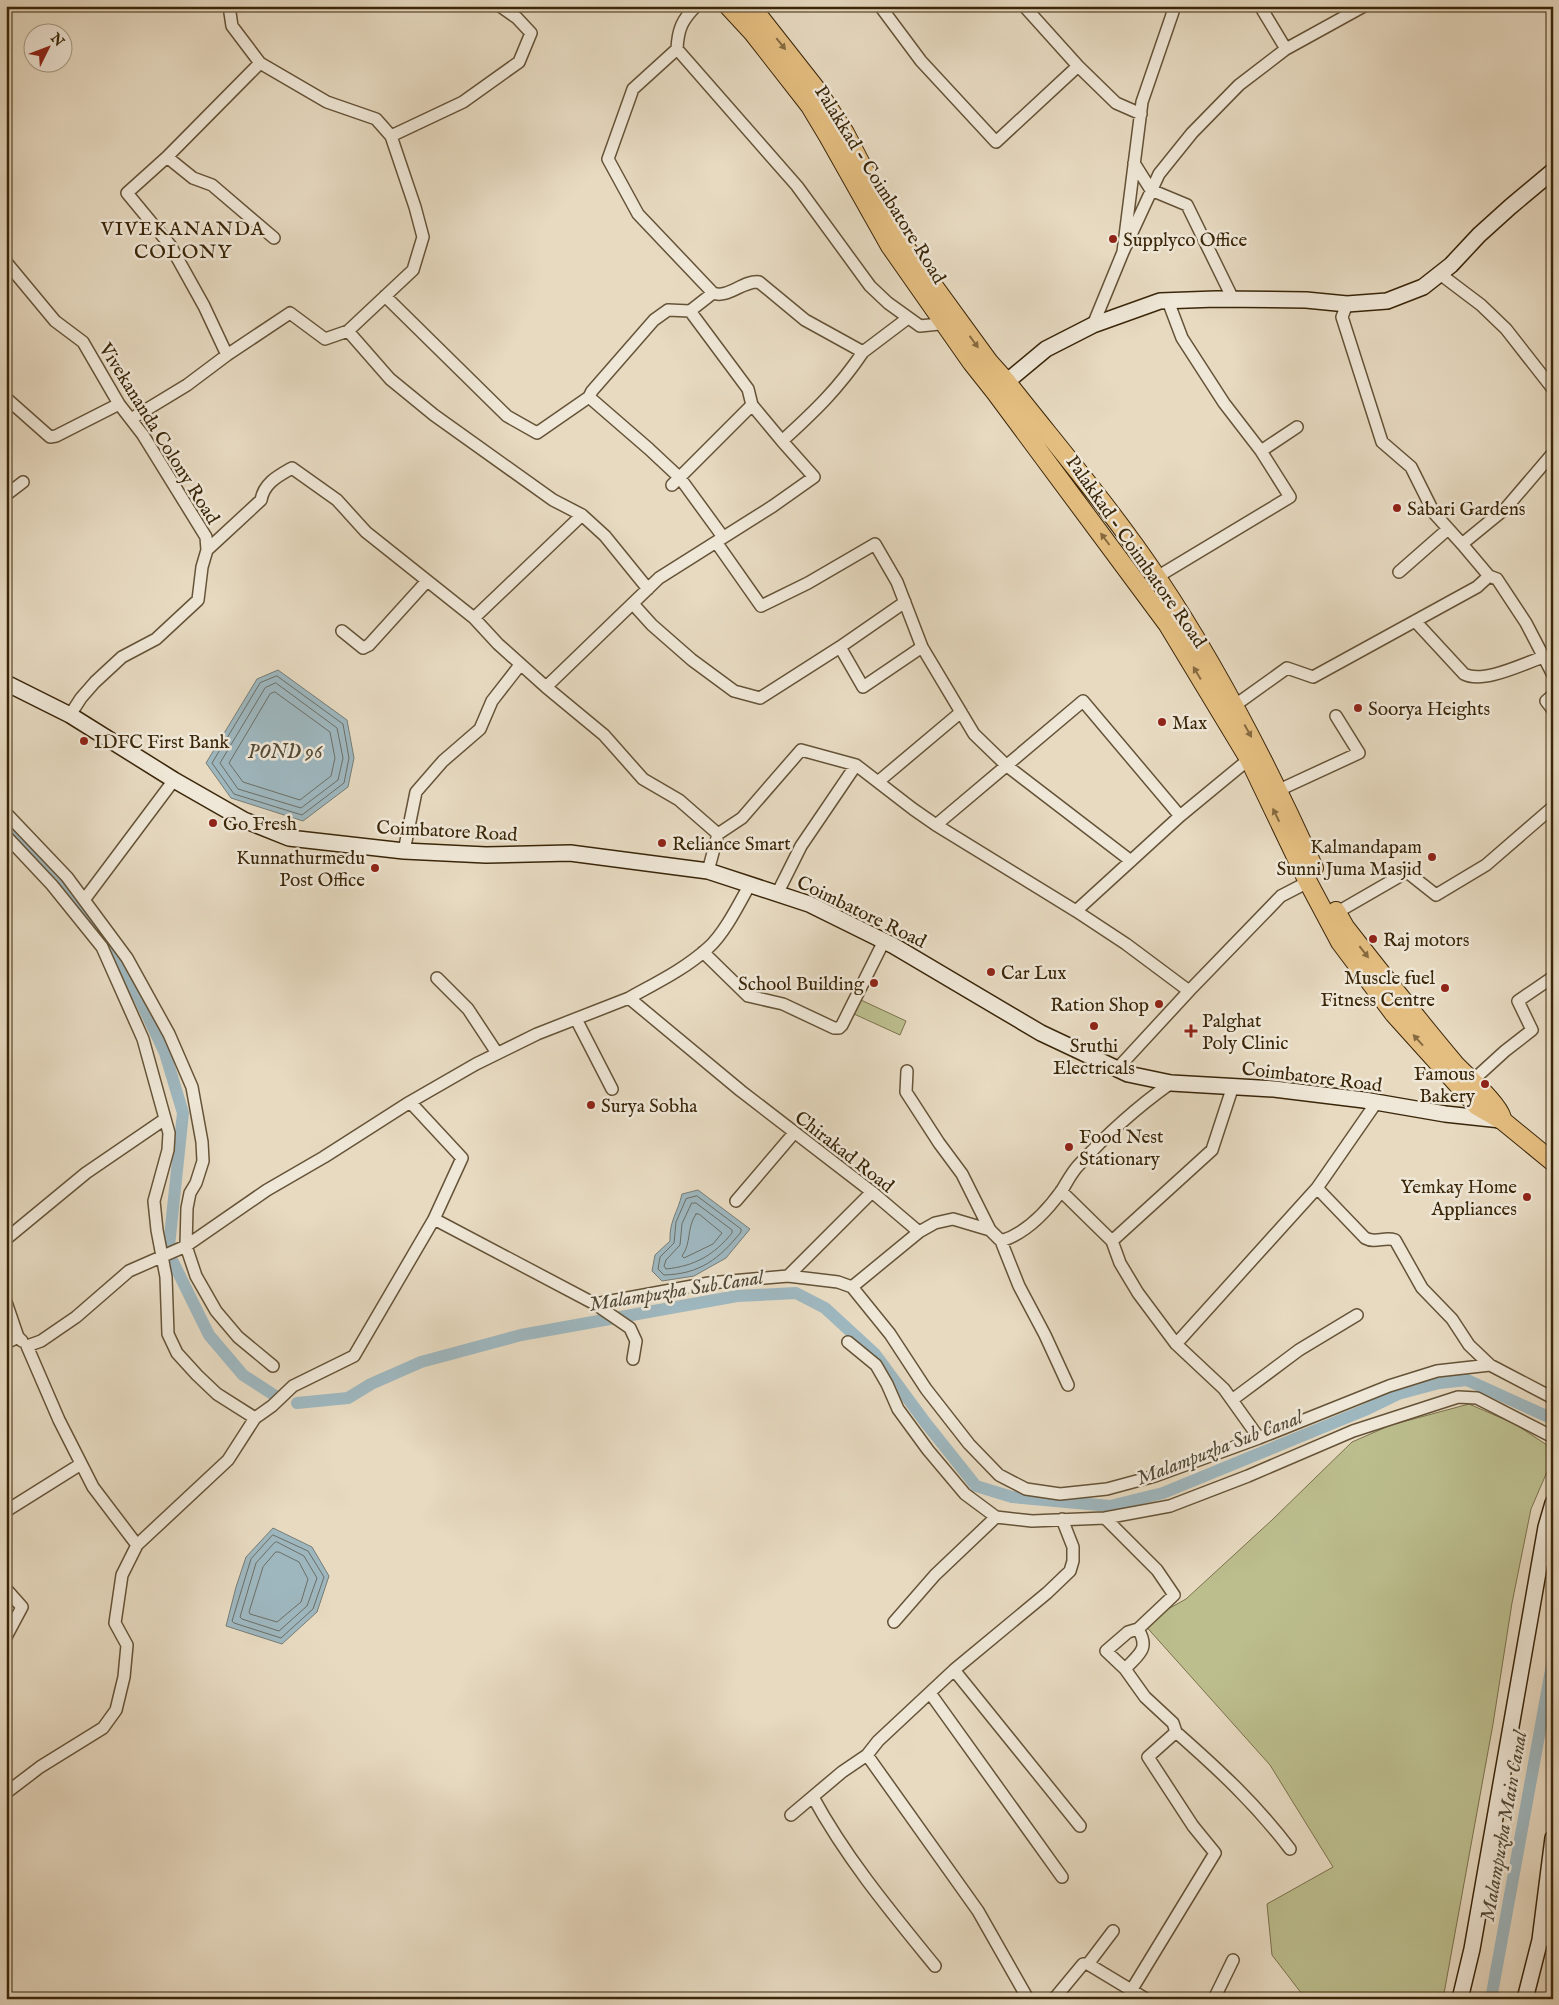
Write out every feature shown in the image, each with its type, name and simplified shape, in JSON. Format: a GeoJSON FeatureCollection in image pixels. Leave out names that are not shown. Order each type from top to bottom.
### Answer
{"type":"FeatureCollection","features":[{"type":"Feature","properties":{"kind":"main road","name":"Palakkad - Coimbatore Road"},"geometry":{"type":"LineString","coordinates":[[728,6],[753,33],[810,106],[890,246],[952,323]]}},
{"type":"Feature","properties":{"kind":"main road","name":"Palakkad - Coimbatore Road"},"geometry":{"type":"LineString","coordinates":[[751,6],[818,90],[845,133],[901,241],[952,323],[972,363],[1001,386],[1109,512],[1157,577],[1188,642],[1254,754],[1279,790],[1336,913],[1414,1016],[1471,1082],[1496,1105],[1503,1121]]}},
{"type":"Feature","properties":{"kind":"main road"},"geometry":{"type":"LineString","coordinates":[[1001,386],[1046,349],[1092,324],[1160,302],[1306,300],[1347,304],[1387,301],[1423,287],[1440,274],[1504,212],[1553,172]]}},
{"type":"Feature","properties":{"kind":"main road","name":"Palakkad - Coimbatore Road"},"geometry":{"type":"LineString","coordinates":[[1001,386],[1168,625],[1188,642],[1234,706],[1308,882],[1340,942],[1394,1014],[1478,1106],[1503,1121],[1553,1162]]}},
{"type":"Feature","properties":{"kind":"main road","name":"Coimbatore Road"},"geometry":{"type":"LineString","coordinates":[[6,683],[70,715],[174,780],[244,820],[288,838],[404,851],[486,855],[570,853],[708,871],[778,892],[810,904],[884,941],[1041,1033],[1128,1074],[1171,1083],[1274,1089],[1503,1121]]}},
{"type":"Feature","properties":{"kind":"main road"},"geometry":{"type":"LineString","coordinates":[[1460,1999],[1472,1949],[1546,1526],[1553,1503]]}},
{"type":"Feature","properties":{"kind":"main road"},"geometry":{"type":"LineString","coordinates":[[1525,1999],[1541,1932],[1553,1838]]}},
{"type":"Feature","properties":{"kind":"street"},"geometry":{"type":"LineString","coordinates":[[131,419],[187,384],[290,313],[326,339],[348,331],[413,270],[423,237],[391,136],[376,119],[327,102],[260,63],[232,26],[229,6]]}},
{"type":"Feature","properties":{"kind":"street"},"geometry":{"type":"LineString","coordinates":[[391,136],[463,102],[519,62],[531,34],[517,18],[500,6]]}},
{"type":"Feature","properties":{"kind":"street"},"geometry":{"type":"LineString","coordinates":[[696,6],[683,19],[677,39],[677,49],[796,186],[870,286],[920,326],[952,323]]}},
{"type":"Feature","properties":{"kind":"street"},"geometry":{"type":"LineString","coordinates":[[880,6],[921,61],[996,142],[1078,66]]}},
{"type":"Feature","properties":{"kind":"street"},"geometry":{"type":"LineString","coordinates":[[1024,6],[1078,66],[1116,103],[1141,114]]}},
{"type":"Feature","properties":{"kind":"street"},"geometry":{"type":"LineString","coordinates":[[1123,252],[1142,102],[1174,6]]}},
{"type":"Feature","properties":{"kind":"street"},"geometry":{"type":"LineString","coordinates":[[1260,6],[1286,49]]}},
{"type":"Feature","properties":{"kind":"street"},"geometry":{"type":"LineString","coordinates":[[1092,324],[1159,174],[1192,133],[1239,85],[1286,49],[1364,6]]}},
{"type":"Feature","properties":{"kind":"street"},"geometry":{"type":"LineString","coordinates":[[677,49],[633,89],[608,159],[638,214],[713,293],[718,295],[724,294],[752,281],[759,282],[805,320],[863,352]]}},
{"type":"Feature","properties":{"kind":"street"},"geometry":{"type":"LineString","coordinates":[[227,355],[204,306],[170,246],[127,193],[166,157],[260,63]]}},
{"type":"Feature","properties":{"kind":"street"},"geometry":{"type":"LineString","coordinates":[[166,157],[193,178],[212,185],[274,238]]}},
{"type":"Feature","properties":{"kind":"street"},"geometry":{"type":"LineString","coordinates":[[1134,164],[1151,190],[1187,205],[1233,300]]}},
{"type":"Feature","properties":{"kind":"street","name":"Vivekananda Colony Road"},"geometry":{"type":"LineString","coordinates":[[8,268],[36,296],[55,321],[83,342],[118,404],[131,419],[206,538],[207,550],[202,567],[198,600],[156,639],[122,657],[82,698],[70,715]]}},
{"type":"Feature","properties":{"kind":"street"},"geometry":{"type":"LineString","coordinates":[[1440,274],[1481,305],[1506,329],[1553,389]]}},
{"type":"Feature","properties":{"kind":"street"},"geometry":{"type":"LineString","coordinates":[[385,296],[507,416],[538,433],[589,397],[592,391],[654,320],[668,310],[690,311],[713,293]]}},
{"type":"Feature","properties":{"kind":"street"},"geometry":{"type":"LineString","coordinates":[[1157,577],[1290,496],[1261,451],[1224,403],[1182,338],[1168,301]]}},
{"type":"Feature","properties":{"kind":"street"},"geometry":{"type":"LineString","coordinates":[[1347,304],[1342,317],[1382,442],[1411,467],[1434,513],[1489,576],[1497,579],[1526,623],[1553,675]]}},
{"type":"Feature","properties":{"kind":"street"},"geometry":{"type":"LineString","coordinates":[[546,687],[659,578],[814,478],[752,405],[748,389],[690,311]]}},
{"type":"Feature","properties":{"kind":"street"},"geometry":{"type":"LineString","coordinates":[[782,441],[824,403],[863,352],[908,318]]}},
{"type":"Feature","properties":{"kind":"street"},"geometry":{"type":"LineString","coordinates":[[348,331],[390,380],[434,415],[553,500],[582,515],[605,536],[648,590]]}},
{"type":"Feature","properties":{"kind":"street"},"geometry":{"type":"LineString","coordinates":[[589,397],[650,449],[720,540],[761,606],[808,583],[875,544],[897,582],[922,646],[974,734],[1006,766],[1131,860]]}},
{"type":"Feature","properties":{"kind":"street"},"geometry":{"type":"LineString","coordinates":[[6,398],[50,437],[56,436],[118,404]]}},
{"type":"Feature","properties":{"kind":"street"},"geometry":{"type":"LineString","coordinates":[[676,481],[752,405]]}},
{"type":"Feature","properties":{"kind":"street"},"geometry":{"type":"LineString","coordinates":[[1261,451],[1297,426]]}},
{"type":"Feature","properties":{"kind":"street"},"geometry":{"type":"LineString","coordinates":[[1462,544],[1506,508],[1553,453]]}},
{"type":"Feature","properties":{"kind":"street"},"geometry":{"type":"LineString","coordinates":[[207,550],[261,500],[262,492],[273,479],[292,468],[337,500],[366,532],[474,618],[520,665],[604,735],[643,779],[679,800],[718,834]]}},
{"type":"Feature","properties":{"kind":"street"},"geometry":{"type":"LineString","coordinates":[[6,495],[23,482]]}},
{"type":"Feature","properties":{"kind":"street"},"geometry":{"type":"LineString","coordinates":[[474,618],[582,515]]}},
{"type":"Feature","properties":{"kind":"street"},"geometry":{"type":"LineString","coordinates":[[1399,572],[1448,529]]}},
{"type":"Feature","properties":{"kind":"street"},"geometry":{"type":"LineString","coordinates":[[1234,706],[1286,668],[1313,677],[1477,587],[1489,576]]}},
{"type":"Feature","properties":{"kind":"street"},"geometry":{"type":"LineString","coordinates":[[342,631],[363,648],[369,645],[427,580]]}},
{"type":"Feature","properties":{"kind":"street"},"geometry":{"type":"LineString","coordinates":[[633,604],[652,625],[678,648],[734,691],[760,698],[840,647],[905,602]]}},
{"type":"Feature","properties":{"kind":"street"},"geometry":{"type":"LineString","coordinates":[[1415,621],[1468,676],[1485,677],[1543,657]]}},
{"type":"Feature","properties":{"kind":"street"},"geometry":{"type":"LineString","coordinates":[[840,647],[863,687],[922,646]]}},
{"type":"Feature","properties":{"kind":"street"},"geometry":{"type":"LineString","coordinates":[[404,851],[416,792],[431,772],[480,729],[492,701],[520,665]]}},
{"type":"Feature","properties":{"kind":"street"},"geometry":{"type":"LineString","coordinates":[[1553,695],[1546,701],[1553,710]]}},
{"type":"Feature","properties":{"kind":"street"},"geometry":{"type":"LineString","coordinates":[[936,825],[1083,702],[1180,816]]}},
{"type":"Feature","properties":{"kind":"street"},"geometry":{"type":"LineString","coordinates":[[879,781],[961,712]]}},
{"type":"Feature","properties":{"kind":"street"},"geometry":{"type":"LineString","coordinates":[[1279,790],[1359,753],[1336,716]]}},
{"type":"Feature","properties":{"kind":"street"},"geometry":{"type":"LineString","coordinates":[[708,871],[718,834],[742,818],[801,750],[856,764],[936,825],[1076,911],[1126,944],[1188,991]]}},
{"type":"Feature","properties":{"kind":"street"},"geometry":{"type":"LineString","coordinates":[[1076,911],[1180,816],[1254,754]]}},
{"type":"Feature","properties":{"kind":"street"},"geometry":{"type":"LineString","coordinates":[[778,892],[801,846],[856,764]]}},
{"type":"Feature","properties":{"kind":"street"},"geometry":{"type":"LineString","coordinates":[[84,900],[174,780]]}},
{"type":"Feature","properties":{"kind":"street"},"geometry":{"type":"LineString","coordinates":[[1336,913],[1407,872],[1436,895],[1486,865],[1553,807]]}},
{"type":"Feature","properties":{"kind":"street"},"geometry":{"type":"LineString","coordinates":[[6,813],[67,877],[127,958],[169,1034],[192,1087],[202,1142],[203,1161],[196,1183],[190,1193],[186,1246],[196,1276],[216,1311],[238,1337],[273,1366]]}},
{"type":"Feature","properties":{"kind":"street"},"geometry":{"type":"LineString","coordinates":[[6,836],[52,885],[102,947],[143,1039],[169,1133],[168,1150],[154,1201],[157,1230],[166,1277],[168,1334],[177,1353],[197,1375],[217,1394],[255,1418]]}},
{"type":"Feature","properties":{"kind":"street"},"geometry":{"type":"LineString","coordinates":[[1117,1069],[1188,991],[1281,896],[1308,882]]}},
{"type":"Feature","properties":{"kind":"street"},"geometry":{"type":"LineString","coordinates":[[27,1346],[41,1341],[76,1317],[129,1271],[186,1246],[267,1190],[324,1157],[410,1102],[497,1053],[537,1034],[629,998],[671,975],[708,948],[735,913],[750,884]]}},
{"type":"Feature","properties":{"kind":"street"},"geometry":{"type":"LineString","coordinates":[[703,952],[748,996],[783,1004],[834,1028],[839,1028],[884,941]]}},
{"type":"Feature","properties":{"kind":"street"},"geometry":{"type":"LineString","coordinates":[[1471,1082],[1504,1051],[1532,1030],[1518,1000],[1553,977]]}},
{"type":"Feature","properties":{"kind":"street"},"geometry":{"type":"LineString","coordinates":[[437,978],[468,1009],[497,1053]]}},
{"type":"Feature","properties":{"kind":"street","name":"Chirakad Road"},"geometry":{"type":"LineString","coordinates":[[629,998],[794,1133],[872,1192],[919,1232]]}},
{"type":"Feature","properties":{"kind":"street"},"geometry":{"type":"LineString","coordinates":[[576,1019],[612,1089]]}},
{"type":"Feature","properties":{"kind":"street"},"geometry":{"type":"LineString","coordinates":[[907,1071],[906,1092],[939,1143],[962,1174],[990,1230],[1002,1241],[1019,1286],[1045,1335],[1068,1385]]}},
{"type":"Feature","properties":{"kind":"street"},"geometry":{"type":"LineString","coordinates":[[1002,1241],[1026,1229],[1061,1191],[1075,1169],[1121,1123],[1148,1099],[1171,1083]]}},
{"type":"Feature","properties":{"kind":"street"},"geometry":{"type":"LineString","coordinates":[[1112,1241],[1212,1150],[1233,1086]]}},
{"type":"Feature","properties":{"kind":"street"},"geometry":{"type":"LineString","coordinates":[[6,1793],[40,1767],[103,1728],[116,1710],[124,1677],[127,1645],[115,1624],[122,1575],[137,1545],[228,1460],[255,1418],[272,1406],[293,1386],[354,1356],[434,1219],[462,1158],[410,1102]]}},
{"type":"Feature","properties":{"kind":"street"},"geometry":{"type":"LineString","coordinates":[[1176,1344],[1317,1188],[1376,1102]]}},
{"type":"Feature","properties":{"kind":"street"},"geometry":{"type":"LineString","coordinates":[[6,1239],[86,1173],[165,1119]]}},
{"type":"Feature","properties":{"kind":"street"},"geometry":{"type":"LineString","coordinates":[[736,1201],[794,1133]]}},
{"type":"Feature","properties":{"kind":"street"},"geometry":{"type":"LineString","coordinates":[[1317,1188],[1365,1238],[1376,1241],[1387,1238],[1395,1240],[1422,1288],[1452,1319],[1469,1344],[1490,1365],[1553,1398]]}},
{"type":"Feature","properties":{"kind":"street"},"geometry":{"type":"LineString","coordinates":[[1061,1191],[1112,1241],[1120,1263],[1138,1293],[1176,1344],[1224,1389],[1259,1438]]}},
{"type":"Feature","properties":{"kind":"street"},"geometry":{"type":"LineString","coordinates":[[788,1276],[872,1192]]}},
{"type":"Feature","properties":{"kind":"street"},"geometry":{"type":"LineString","coordinates":[[434,1219],[594,1304],[630,1328],[636,1341],[632,1359]]}},
{"type":"Feature","properties":{"kind":"street"},"geometry":{"type":"LineString","coordinates":[[852,1287],[919,1232],[935,1223],[954,1219],[990,1230]]}},
{"type":"Feature","properties":{"kind":"street"},"geometry":{"type":"LineString","coordinates":[[594,1304],[709,1283],[788,1276],[838,1282],[852,1287],[890,1334],[926,1389],[969,1444],[998,1475],[1026,1489],[1060,1494],[1108,1489],[1155,1476],[1259,1438],[1389,1386],[1437,1371],[1490,1365]]}},
{"type":"Feature","properties":{"kind":"street"},"geometry":{"type":"LineString","coordinates":[[6,1302],[18,1337],[27,1346],[59,1420],[92,1487],[137,1545]]}},
{"type":"Feature","properties":{"kind":"street"},"geometry":{"type":"LineString","coordinates":[[1232,1400],[1299,1350],[1357,1315]]}},
{"type":"Feature","properties":{"kind":"street"},"geometry":{"type":"LineString","coordinates":[[6,1343],[18,1337]]}},
{"type":"Feature","properties":{"kind":"street"},"geometry":{"type":"LineString","coordinates":[[848,1342],[876,1365],[898,1409],[928,1450],[965,1494],[996,1516],[1032,1521],[1105,1518],[1170,1506],[1354,1431],[1458,1397],[1477,1398],[1553,1437]]}},
{"type":"Feature","properties":{"kind":"street"},"geometry":{"type":"LineString","coordinates":[[6,1511],[81,1464]]}},
{"type":"Feature","properties":{"kind":"street"},"geometry":{"type":"LineString","coordinates":[[894,1622],[935,1575],[996,1516]]}},
{"type":"Feature","properties":{"kind":"street"},"geometry":{"type":"LineString","coordinates":[[1105,1518],[1157,1570],[1174,1595],[1138,1629],[1128,1632],[1106,1651],[1126,1669],[1145,1697],[1173,1724],[1176,1732],[1229,1778],[1268,1820],[1290,1849]]}},
{"type":"Feature","properties":{"kind":"street"},"geometry":{"type":"LineString","coordinates":[[791,1815],[867,1755],[878,1741],[954,1670],[1047,1593],[1070,1571],[1073,1561],[1073,1547],[1062,1520]]}},
{"type":"Feature","properties":{"kind":"street"},"geometry":{"type":"LineString","coordinates":[[6,1589],[22,1607],[6,1637]]}},
{"type":"Feature","properties":{"kind":"street"},"geometry":{"type":"LineString","coordinates":[[1126,1669],[1143,1649],[1144,1639],[1138,1629]]}},
{"type":"Feature","properties":{"kind":"street"},"geometry":{"type":"LineString","coordinates":[[954,1670],[1080,1826]]}},
{"type":"Feature","properties":{"kind":"street"},"geometry":{"type":"LineString","coordinates":[[930,1693],[1062,1877]]}},
{"type":"Feature","properties":{"kind":"street"},"geometry":{"type":"LineString","coordinates":[[1129,1995],[1215,1853],[1193,1826],[1148,1757],[1176,1732]]}},
{"type":"Feature","properties":{"kind":"street"},"geometry":{"type":"LineString","coordinates":[[867,1755],[978,1911],[1028,1999]]}},
{"type":"Feature","properties":{"kind":"street"},"geometry":{"type":"LineString","coordinates":[[813,1796],[829,1826],[847,1852],[935,1966]]}},
{"type":"Feature","properties":{"kind":"street"},"geometry":{"type":"LineString","coordinates":[[1088,1964],[1113,1931]]}},
{"type":"Feature","properties":{"kind":"street"},"geometry":{"type":"LineString","coordinates":[[1541,1932],[1553,1944]]}},
{"type":"Feature","properties":{"kind":"street"},"geometry":{"type":"LineString","coordinates":[[1214,1999],[1233,1960]]}},
{"type":"Feature","properties":{"kind":"street"},"geometry":{"type":"LineString","coordinates":[[1054,1999],[1078,1967],[1088,1964],[1129,1995],[1146,1999]]}},
{"type":"Feature","properties":{"kind":"green space"},"geometry":{"type":"Polygon","coordinates":[[[861,1000],[906,1021],[900,1035],[854,1014],[861,1000]]]}},
{"type":"Feature","properties":{"kind":"green space"},"geometry":{"type":"Polygon","coordinates":[[[1469,1404],[1515,1424],[1553,1449],[1553,1458],[1531,1509],[1512,1603],[1493,1724],[1443,1999],[1308,1999],[1272,1955],[1267,1904],[1333,1867],[1270,1765],[1143,1623],[1186,1599],[1272,1520],[1352,1442],[1391,1425],[1469,1404]]]}},
{"type":"Feature","properties":{"kind":"water","name":"POND 96"},"geometry":{"type":"Polygon","coordinates":[[[278,670],[347,720],[354,758],[348,787],[303,821],[231,798],[206,763],[257,679],[278,670]]]}},
{"type":"Feature","properties":{"kind":"water"},"geometry":{"type":"Polygon","coordinates":[[[698,1190],[750,1229],[726,1258],[694,1276],[662,1281],[652,1271],[655,1255],[670,1241],[672,1222],[682,1194],[698,1190]]]}},
{"type":"Feature","properties":{"kind":"water"},"geometry":{"type":"Polygon","coordinates":[[[273,1528],[312,1547],[329,1576],[317,1612],[282,1644],[226,1626],[246,1557],[273,1528]]]}},
{"type":"Feature","properties":{"kind":"waterway","name":"Malampuzha Sub Canal"},"geometry":{"type":"LineString","coordinates":[[6,830],[34,857],[102,937],[140,1000],[165,1053],[183,1113],[169,1246]]}},
{"type":"Feature","properties":{"kind":"waterway","name":"Malampuzha Sub Canal"},"geometry":{"type":"LineString","coordinates":[[173,1262],[209,1335],[243,1375],[274,1395]]}},
{"type":"Feature","properties":{"kind":"waterway","name":"Malampuzha Sub Canal"},"geometry":{"type":"LineString","coordinates":[[297,1403],[348,1398],[371,1384],[421,1362],[521,1335],[737,1296],[796,1293],[825,1308],[875,1354],[925,1422],[976,1486],[1012,1497],[1110,1506],[1163,1493],[1365,1410],[1398,1394],[1439,1383],[1467,1380],[1553,1419]]}},
{"type":"Feature","properties":{"kind":"waterway","name":"Malampuzha Main Canal"},"geometry":{"type":"LineString","coordinates":[[1491,1999],[1553,1659]]}},
{"type":"Feature","properties":{"kind":"place","name":"Supplyco Office"},"geometry":{"type":"Point","coordinates":[1113,239]}},
{"type":"Feature","properties":{"kind":"place","name":"Sabari Gardens"},"geometry":{"type":"Point","coordinates":[1397,508]}},
{"type":"Feature","properties":{"kind":"place","name":"Soorya Heights"},"geometry":{"type":"Point","coordinates":[1358,708]}},
{"type":"Feature","properties":{"kind":"place","name":"Max"},"geometry":{"type":"Point","coordinates":[1162,722]}},
{"type":"Feature","properties":{"kind":"place","name":"IDFC First Bank"},"geometry":{"type":"Point","coordinates":[84,741]}},
{"type":"Feature","properties":{"kind":"place","name":"Go Fresh"},"geometry":{"type":"Point","coordinates":[213,823]}},
{"type":"Feature","properties":{"kind":"place","name":"Reliance Smart"},"geometry":{"type":"Point","coordinates":[662,843]}},
{"type":"Feature","properties":{"kind":"place","name":"Kalmandapam Sunni Juma Masjid"},"geometry":{"type":"Point","coordinates":[1432,857]}},
{"type":"Feature","properties":{"kind":"place","name":"Kunnathurmedu Post Office"},"geometry":{"type":"Point","coordinates":[375,868]}},
{"type":"Feature","properties":{"kind":"place","name":"Raj motors"},"geometry":{"type":"Point","coordinates":[1373,939]}},
{"type":"Feature","properties":{"kind":"place","name":"Car Lux"},"geometry":{"type":"Point","coordinates":[991,972]}},
{"type":"Feature","properties":{"kind":"place","name":"School Building"},"geometry":{"type":"Point","coordinates":[874,983]}},
{"type":"Feature","properties":{"kind":"place","name":"Muscle fuel Fitness Centre"},"geometry":{"type":"Point","coordinates":[1445,988]}},
{"type":"Feature","properties":{"kind":"place","name":"Ration Shop"},"geometry":{"type":"Point","coordinates":[1159,1004]}},
{"type":"Feature","properties":{"kind":"place","name":"Sruthi Electricals"},"geometry":{"type":"Point","coordinates":[1094,1026]}},
{"type":"Feature","properties":{"kind":"place","name":"Palghat Poly Clinic"},"geometry":{"type":"Point","coordinates":[1191,1031]}},
{"type":"Feature","properties":{"kind":"place","name":"Famous Bakery"},"geometry":{"type":"Point","coordinates":[1485,1084]}},
{"type":"Feature","properties":{"kind":"place","name":"Surya Sobha"},"geometry":{"type":"Point","coordinates":[591,1105]}},
{"type":"Feature","properties":{"kind":"place","name":"Food Nest Stationary"},"geometry":{"type":"Point","coordinates":[1069,1147]}},
{"type":"Feature","properties":{"kind":"place","name":"Yemkay Home Appliances"},"geometry":{"type":"Point","coordinates":[1527,1197]}},
{"type":"Feature","properties":{"kind":"district","name":"VIVEKANANDA COLONY"},"geometry":{"type":"Point","coordinates":[183,240]}}]}
